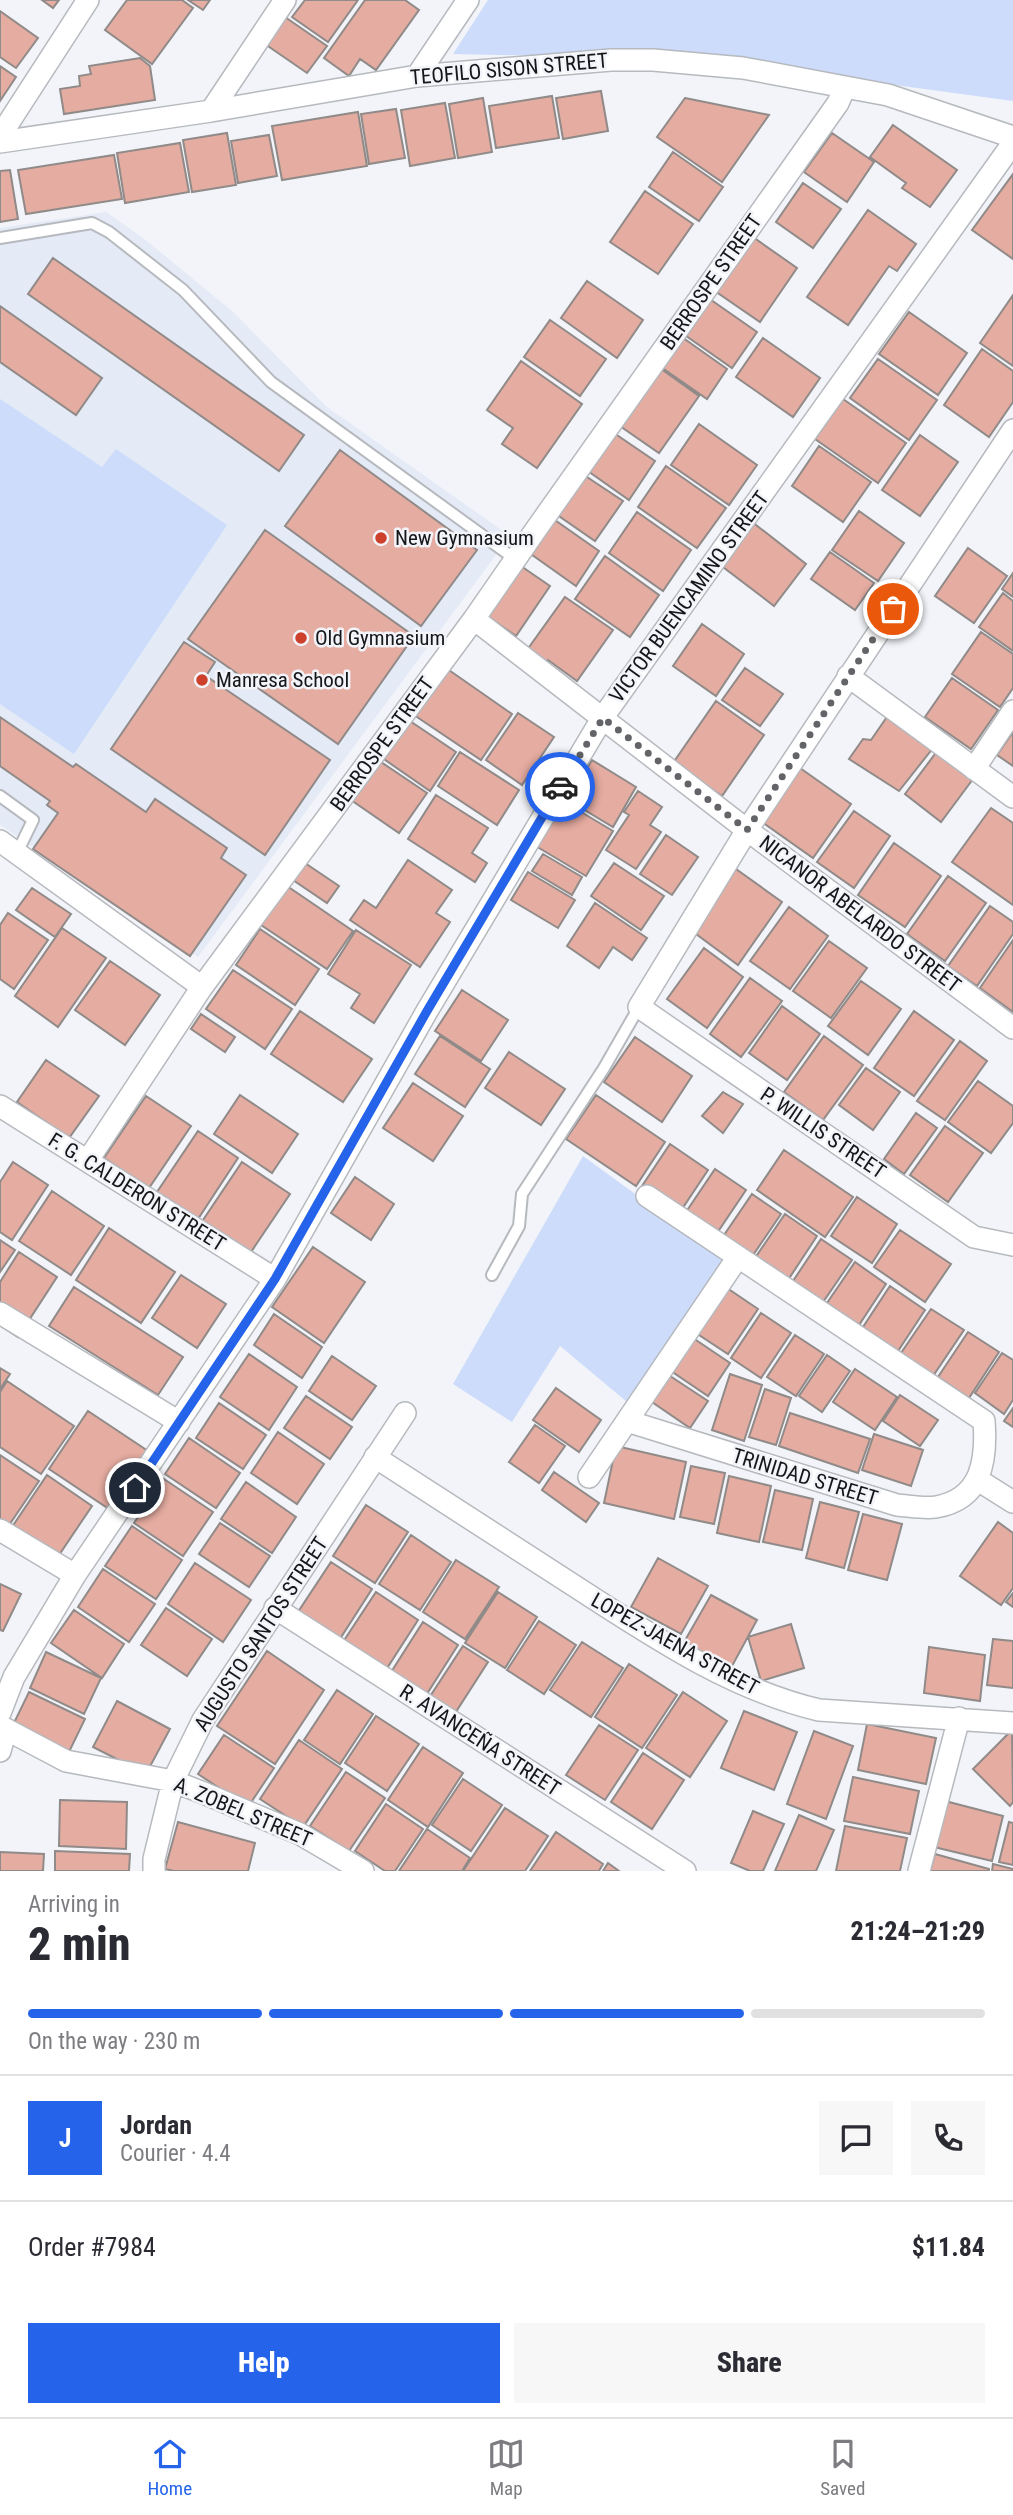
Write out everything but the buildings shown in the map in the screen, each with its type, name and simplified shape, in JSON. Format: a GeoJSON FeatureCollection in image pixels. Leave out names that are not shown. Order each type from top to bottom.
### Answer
{"type":"FeatureCollection","features":[{"type":"Feature","properties":{"kind":"street"},"geometry":{"type":"LineString","coordinates":[[0,136],[88,0]]}},
{"type":"Feature","properties":{"kind":"street"},"geometry":{"type":"LineString","coordinates":[[211,111],[285,0]]}},
{"type":"Feature","properties":{"kind":"street"},"geometry":{"type":"LineString","coordinates":[[417,76],[468,0]]}},
{"type":"Feature","properties":{"kind":"street","name":"TEOFILO SISON STREET"},"geometry":{"type":"LineString","coordinates":[[0,142],[211,111],[417,76],[611,60],[653,60],[743,68],[888,94],[1013,137]]}},
{"type":"Feature","properties":{"kind":"street","name":"BERROSPE STREET"},"geometry":{"type":"LineString","coordinates":[[88,1160],[202,987],[474,619],[838,103],[845,87]]}},
{"type":"Feature","properties":{"kind":"street","name":"VICTOR BUENCAMINO STREET"},"geometry":{"type":"LineString","coordinates":[[0,1751],[2,1723],[14,1677],[75,1575],[275,1279],[433,1000],[603,718],[1013,143]]}},
{"type":"Feature","properties":{"kind":"street"},"geometry":{"type":"LineString","coordinates":[[639,1007],[747,830],[1013,430]]}},
{"type":"Feature","properties":{"kind":"street","name":"NICANOR ABELARDO STREET"},"geometry":{"type":"LineString","coordinates":[[474,619],[747,830],[1013,1028]]}},
{"type":"Feature","properties":{"kind":"street"},"geometry":{"type":"LineString","coordinates":[[848,676],[1013,797]]}},
{"type":"Feature","properties":{"kind":"street"},"geometry":{"type":"LineString","coordinates":[[974,769],[1013,711]]}},
{"type":"Feature","properties":{"kind":"street"},"geometry":{"type":"LineString","coordinates":[[9,847],[202,987]]}},
{"type":"Feature","properties":{"kind":"street","name":"P. WILLIS STREET"},"geometry":{"type":"LineString","coordinates":[[639,1007],[974,1237],[1013,1245]]}},
{"type":"Feature","properties":{"kind":"street","name":"F. G. CALDERON STREET"},"geometry":{"type":"LineString","coordinates":[[0,1105],[275,1279]]}},
{"type":"Feature","properties":{"kind":"street"},"geometry":{"type":"LineString","coordinates":[[648,1196],[984,1421],[986,1451],[978,1480],[1013,1502]]}},
{"type":"Feature","properties":{"kind":"street"},"geometry":{"type":"LineString","coordinates":[[589,1476],[738,1257]]}},
{"type":"Feature","properties":{"kind":"street"},"geometry":{"type":"LineString","coordinates":[[0,1313],[179,1422]]}},
{"type":"Feature","properties":{"kind":"street","name":"AUGUSTO SANTOS STREET"},"geometry":{"type":"LineString","coordinates":[[154,1871],[154,1858],[173,1781],[203,1720],[405,1413]]}},
{"type":"Feature","properties":{"kind":"street","name":"TRINIDAD STREET"},"geometry":{"type":"LineString","coordinates":[[627,1421],[897,1505],[934,1507],[958,1500],[978,1480]]}},
{"type":"Feature","properties":{"kind":"street","name":"LOPEZ-JAENA STREET"},"geometry":{"type":"LineString","coordinates":[[375,1457],[645,1631],[755,1690],[789,1703],[819,1710],[1013,1723]]}},
{"type":"Feature","properties":{"kind":"street"},"geometry":{"type":"LineString","coordinates":[[0,1530],[75,1575]]}},
{"type":"Feature","properties":{"kind":"street","name":"R. AVANCEÑA STREET"},"geometry":{"type":"LineString","coordinates":[[275,1608],[685,1871]]}},
{"type":"Feature","properties":{"kind":"street"},"geometry":{"type":"LineString","coordinates":[[919,1871],[959,1718]]}},
{"type":"Feature","properties":{"kind":"street","name":"A. ZOBEL STREET"},"geometry":{"type":"LineString","coordinates":[[2,1723],[66,1761],[173,1781],[300,1834],[342,1864],[363,1871]]}},
{"type":"Feature","properties":{"kind":"lane"},"geometry":{"type":"LineString","coordinates":[[0,238],[92,222],[109,232],[183,290],[271,382],[515,559]]}},
{"type":"Feature","properties":{"kind":"lane"},"geometry":{"type":"LineString","coordinates":[[0,796],[33,820],[9,847]]}},
{"type":"Feature","properties":{"kind":"lane"},"geometry":{"type":"LineString","coordinates":[[492,1275],[519,1226],[522,1194],[604,1068],[639,1007]]}},
{"type":"Feature","properties":{"kind":"shaded area"},"geometry":{"type":"Polygon","coordinates":[[[488,0],[1013,0],[1013,101],[704,59],[453,54],[488,0]]]}},
{"type":"Feature","properties":{"kind":"shaded area","name":"Manresa School"},"geometry":{"type":"Polygon","coordinates":[[[106,212],[143,238],[232,311],[327,407],[510,536],[198,957],[0,825],[0,228],[106,212]]]}},
{"type":"Feature","properties":{"kind":"shaded area"},"geometry":{"type":"Polygon","coordinates":[[[0,399],[102,467],[116,449],[227,525],[74,754],[0,704],[0,399]]]}},
{"type":"Feature","properties":{"kind":"shaded area"},"geometry":{"type":"Polygon","coordinates":[[[583,1156],[730,1263],[633,1407],[560,1346],[512,1422],[453,1384],[583,1156]]]}},
{"type":"Feature","properties":{"kind":"way so far"},"geometry":{"type":"LineString","coordinates":[[560,787],[603,718],[747,830],[893,609]]}},
{"type":"Feature","properties":{"kind":"place","name":"New Gymnasium"},"geometry":{"type":"Point","coordinates":[381,538]}},
{"type":"Feature","properties":{"kind":"place","name":"Old Gymnasium"},"geometry":{"type":"Point","coordinates":[301,638]}},
{"type":"Feature","properties":{"kind":"place","name":"Manresa School"},"geometry":{"type":"Point","coordinates":[202,680]}},
{"type":"Feature","properties":{"kind":"route"},"geometry":{"type":"LineString","coordinates":[[135,1488],[275,1279],[427,1011],[560,787]]}}]}
